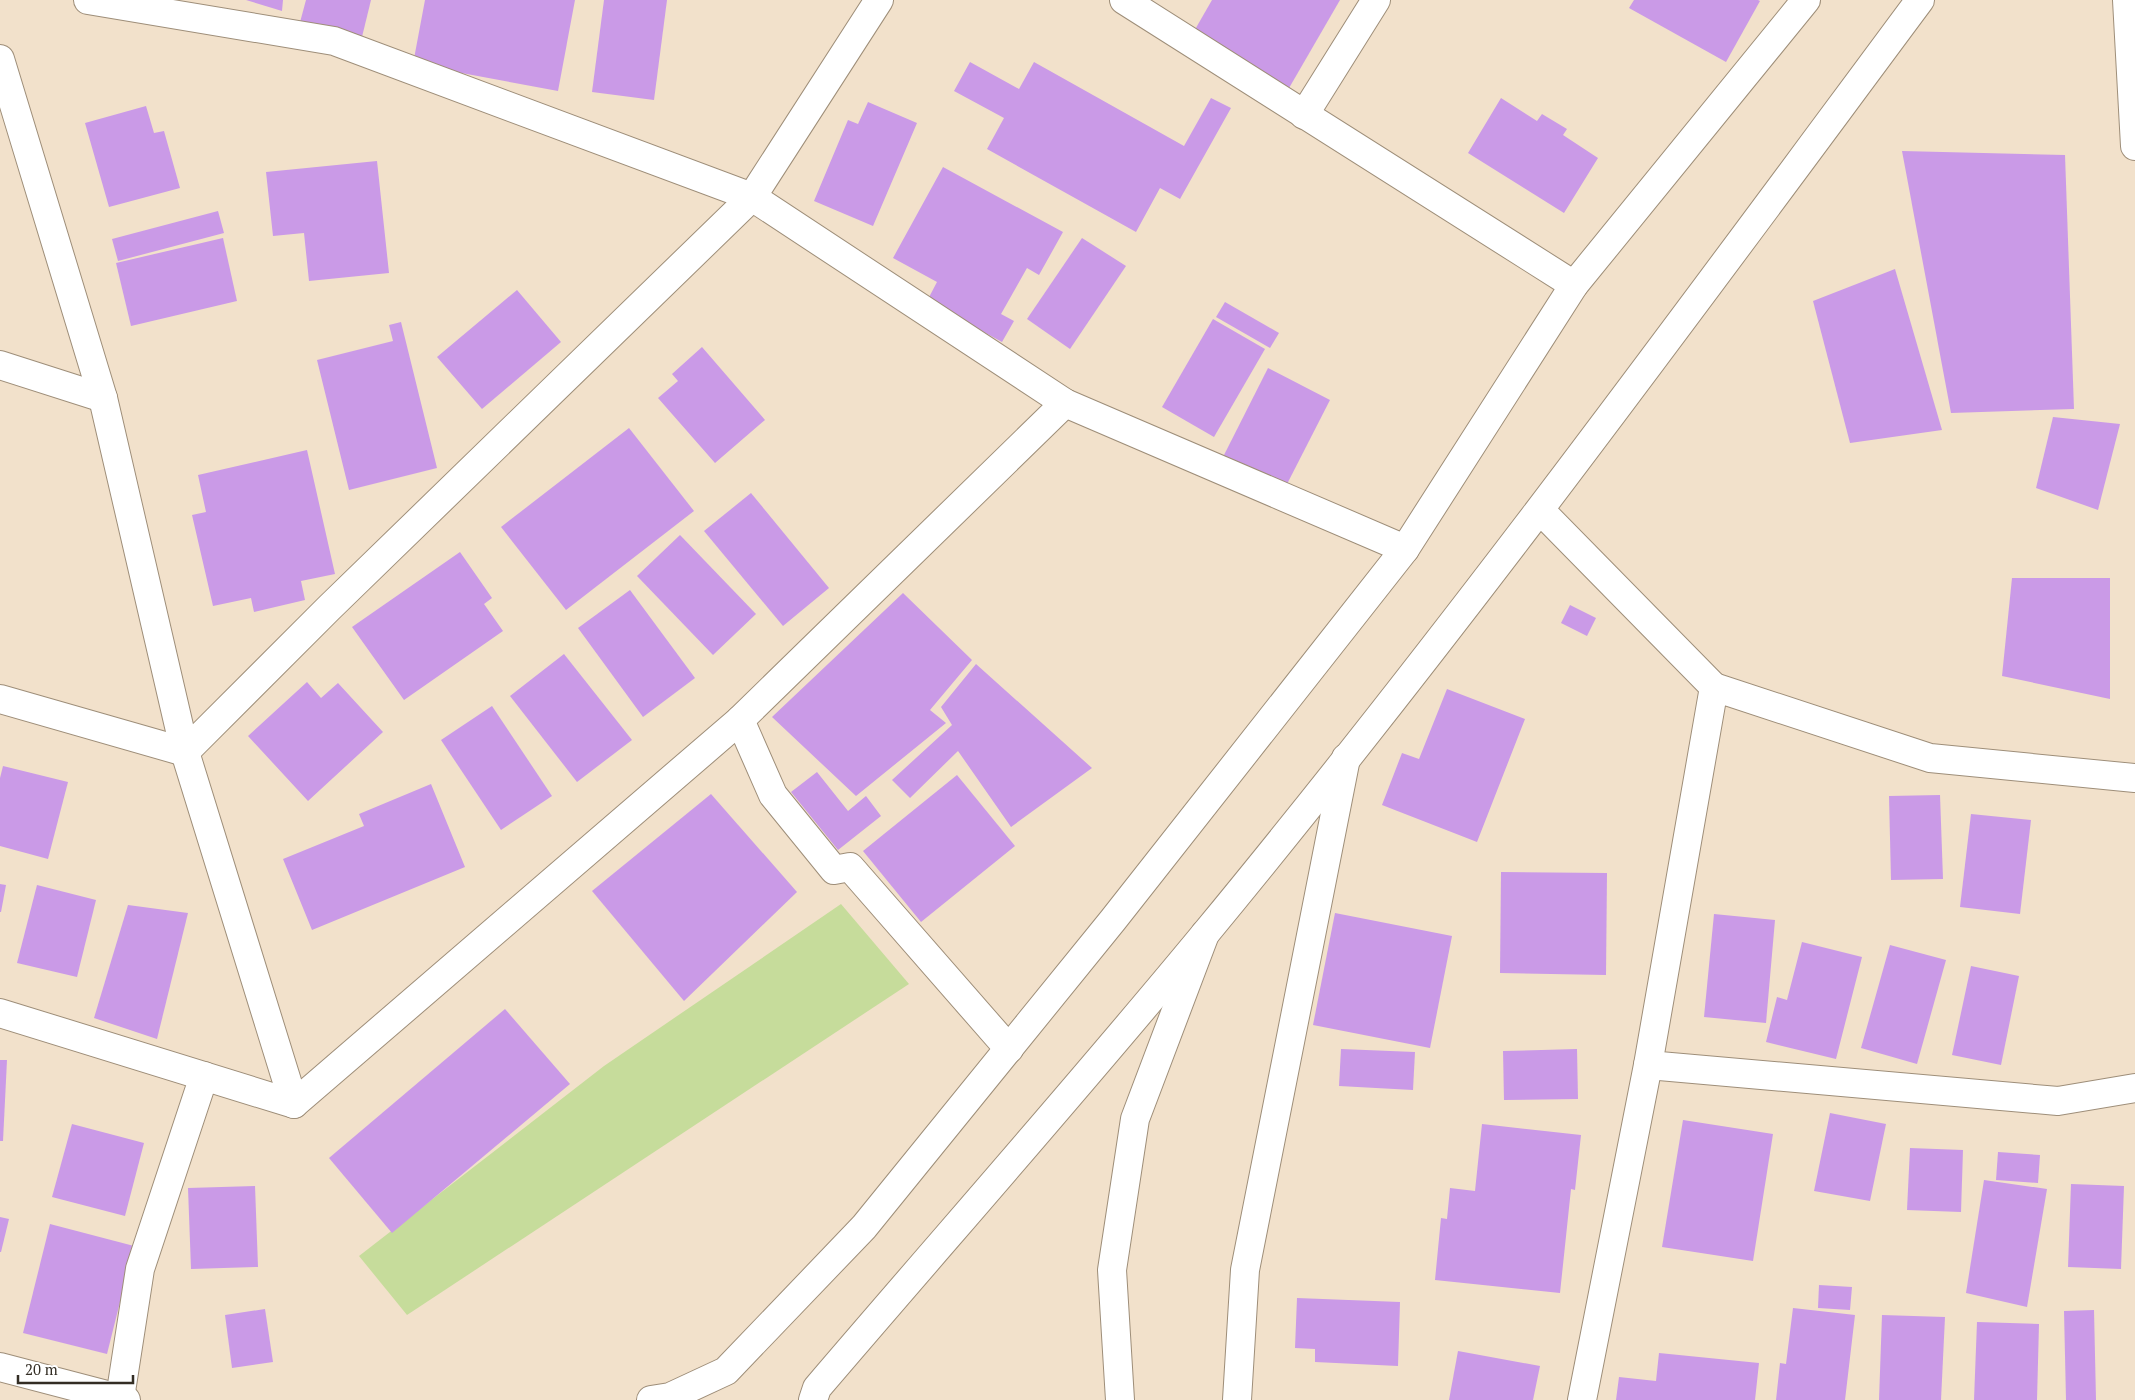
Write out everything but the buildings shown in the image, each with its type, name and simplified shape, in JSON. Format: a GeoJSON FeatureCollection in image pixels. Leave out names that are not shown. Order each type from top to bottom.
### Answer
{"type":"FeatureCollection","features":[{"type":"Feature","properties":{"kind":"main road"},"geometry":{"type":"LineString","coordinates":[[88,0],[334,41],[752,197],[1065,403],[1404,549]]}},
{"type":"Feature","properties":{"kind":"main road"},"geometry":{"type":"LineString","coordinates":[[185,752],[329,608],[752,197],[879,0]]}},
{"type":"Feature","properties":{"kind":"main road"},"geometry":{"type":"LineString","coordinates":[[1124,0],[1304,116],[1574,285]]}},
{"type":"Feature","properties":{"kind":"main road"},"geometry":{"type":"LineString","coordinates":[[1304,116],[1376,0]]}},
{"type":"Feature","properties":{"kind":"main road"},"geometry":{"type":"LineString","coordinates":[[651,1400],[670,1397],[726,1371],[864,1227],[1009,1049],[1404,549],[1574,285],[1806,0]]}},
{"type":"Feature","properties":{"kind":"main road"},"geometry":{"type":"LineString","coordinates":[[813,1400],[817,1388],[1205,934],[1346,758],[1541,511],[1920,0]]}},
{"type":"Feature","properties":{"kind":"main road"},"geometry":{"type":"LineString","coordinates":[[2127,0],[2135,146]]}},
{"type":"Feature","properties":{"kind":"main road"},"geometry":{"type":"LineString","coordinates":[[0,58],[103,398],[185,752],[294,1104]]}},
{"type":"Feature","properties":{"kind":"main road"},"geometry":{"type":"LineString","coordinates":[[0,365],[103,398]]}},
{"type":"Feature","properties":{"kind":"main road"},"geometry":{"type":"LineString","coordinates":[[294,1104],[740,720],[1065,403]]}},
{"type":"Feature","properties":{"kind":"main road"},"geometry":{"type":"LineString","coordinates":[[1541,511],[1714,687],[1930,758],[2135,778]]}},
{"type":"Feature","properties":{"kind":"main road"},"geometry":{"type":"LineString","coordinates":[[1582,1400],[1648,1065],[1714,687]]}},
{"type":"Feature","properties":{"kind":"main road"},"geometry":{"type":"LineString","coordinates":[[0,699],[185,752]]}},
{"type":"Feature","properties":{"kind":"main road"},"geometry":{"type":"LineString","coordinates":[[740,720],[773,795],[834,870],[850,867],[1009,1049]]}},
{"type":"Feature","properties":{"kind":"main road"},"geometry":{"type":"LineString","coordinates":[[1237,1400],[1245,1270],[1346,758]]}},
{"type":"Feature","properties":{"kind":"main road"},"geometry":{"type":"LineString","coordinates":[[1120,1400],[1112,1270],[1135,1119],[1205,934]]}},
{"type":"Feature","properties":{"kind":"main road"},"geometry":{"type":"LineString","coordinates":[[0,1013],[294,1104]]}},
{"type":"Feature","properties":{"kind":"main road"},"geometry":{"type":"LineString","coordinates":[[1648,1065],[2058,1100],[2135,1088]]}},
{"type":"Feature","properties":{"kind":"main road"},"geometry":{"type":"LineString","coordinates":[[0,1368],[123,1399],[140,1269],[204,1076]]}},
{"type":"Feature","properties":{"kind":"green space"},"geometry":{"type":"Polygon","coordinates":[[[841,904],[909,984],[407,1315],[359,1256],[604,1066],[841,904]]]}}]}
